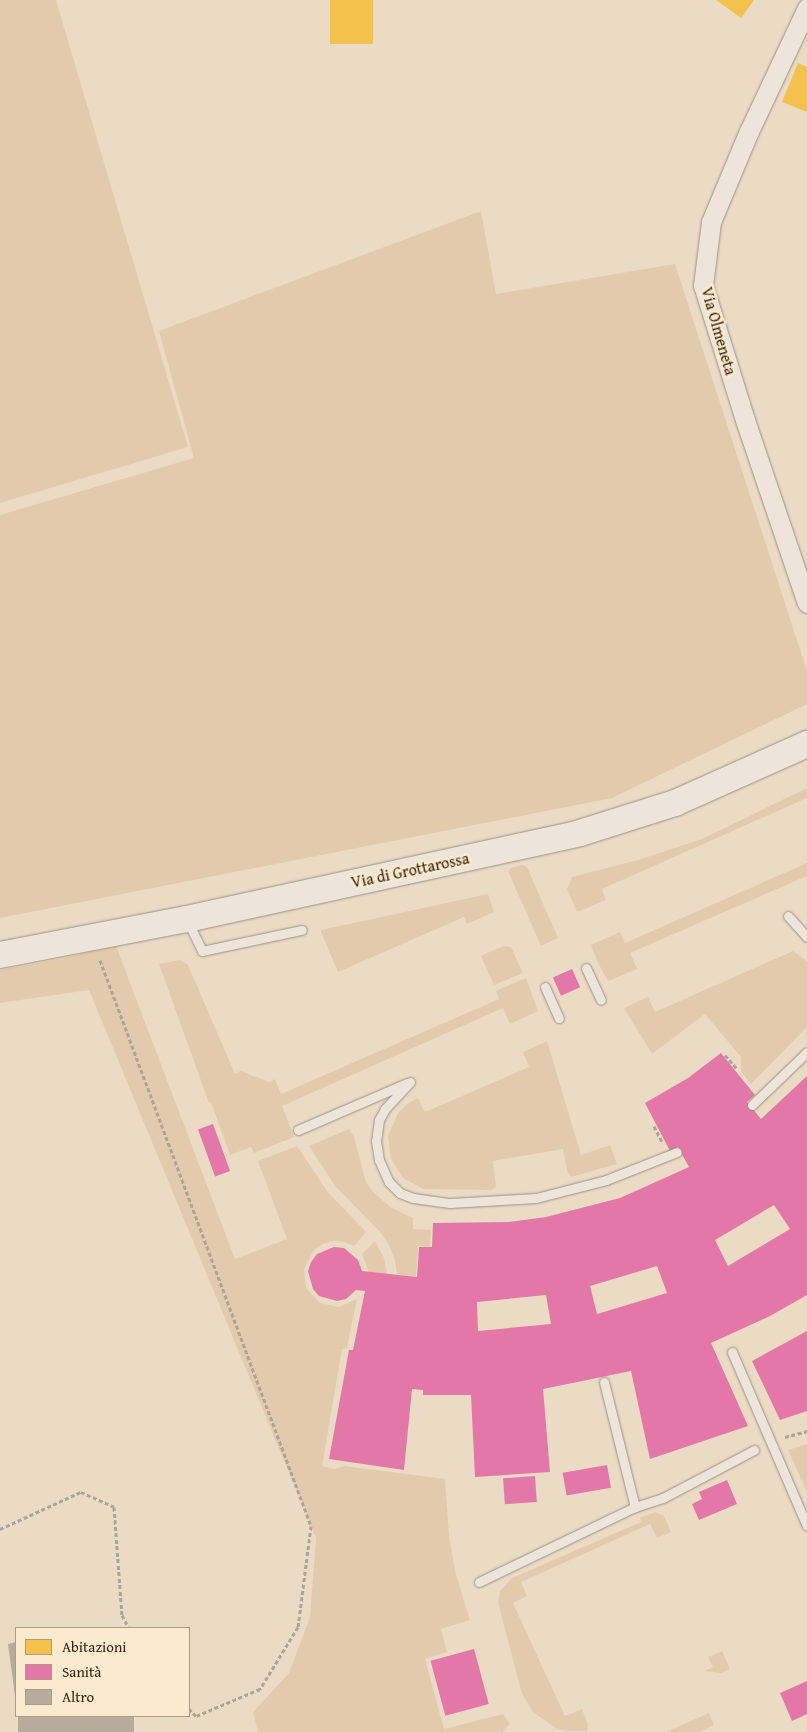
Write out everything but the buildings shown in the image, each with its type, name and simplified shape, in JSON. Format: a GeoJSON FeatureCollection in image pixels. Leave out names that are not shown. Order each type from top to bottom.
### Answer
{"type":"FeatureCollection","features":[{"type":"Feature","properties":{"kind":"street","name":"Via Olmeneta"},"geometry":{"type":"LineString","coordinates":[[807,8],[749,132],[711,222],[703,285],[745,420],[807,603]]}},
{"type":"Feature","properties":{"kind":"street","name":"Via di Grottarossa"},"geometry":{"type":"LineString","coordinates":[[0,955],[187,919],[580,833],[675,803],[807,744]]}},
{"type":"Feature","properties":{"kind":"lane"},"geometry":{"type":"LineString","coordinates":[[788,916],[807,937]]}},
{"type":"Feature","properties":{"kind":"lane"},"geometry":{"type":"LineString","coordinates":[[187,919],[202,952],[302,930]]}},
{"type":"Feature","properties":{"kind":"lane"},"geometry":{"type":"LineString","coordinates":[[586,968],[601,1000]]}},
{"type":"Feature","properties":{"kind":"lane"},"geometry":{"type":"LineString","coordinates":[[545,987],[560,1018]]}},
{"type":"Feature","properties":{"kind":"lane"},"geometry":{"type":"LineString","coordinates":[[752,1105],[807,1052]]}},
{"type":"Feature","properties":{"kind":"lane"},"geometry":{"type":"LineString","coordinates":[[298,1130],[410,1082],[385,1109],[380,1120],[376,1141],[379,1160],[389,1182],[400,1193],[413,1198],[450,1204],[536,1198],[606,1180],[677,1152]]}},
{"type":"Feature","properties":{"kind":"lane"},"geometry":{"type":"LineString","coordinates":[[732,1352],[807,1526]]}},
{"type":"Feature","properties":{"kind":"lane"},"geometry":{"type":"LineString","coordinates":[[604,1382],[635,1507]]}},
{"type":"Feature","properties":{"kind":"lane"},"geometry":{"type":"LineString","coordinates":[[479,1582],[635,1507],[663,1498],[754,1450]]}},
{"type":"Feature","properties":{"kind":"path"},"geometry":{"type":"LineString","coordinates":[[92,938],[311,1526],[298,1626],[260,1689],[196,1716],[190,1709]]}},
{"type":"Feature","properties":{"kind":"path"},"geometry":{"type":"LineString","coordinates":[[725,1055],[737,1069]]}},
{"type":"Feature","properties":{"kind":"path"},"geometry":{"type":"LineString","coordinates":[[785,1437],[807,1431]]}},
{"type":"Feature","properties":{"kind":"path"},"geometry":{"type":"LineString","coordinates":[[0,1529],[81,1492],[114,1507],[122,1615],[128,1627]]}},
{"type":"Feature","properties":{"kind":"shaded area"},"geometry":{"type":"Polygon","coordinates":[[[0,0],[56,0],[188,447],[0,503],[0,0]]]}},
{"type":"Feature","properties":{"kind":"shaded area"},"geometry":{"type":"Polygon","coordinates":[[[481,211],[496,294],[675,264],[807,671],[807,704],[612,798],[0,918],[0,515],[194,458],[159,331],[481,211]]]}},
{"type":"Feature","properties":{"kind":"shaded area"},"geometry":{"type":"Polygon","coordinates":[[[807,788],[807,798],[602,889],[606,900],[577,912],[567,889],[572,877],[638,860],[702,839],[807,788]]]}},
{"type":"Feature","properties":{"kind":"shaded area"},"geometry":{"type":"Polygon","coordinates":[[[807,863],[807,876],[630,953],[637,969],[608,981],[598,963],[591,945],[593,944],[620,932],[625,943],[807,863]]]}},
{"type":"Feature","properties":{"kind":"shaded area"},"geometry":{"type":"Polygon","coordinates":[[[522,865],[527,867],[558,938],[541,946],[508,871],[511,868],[522,865]]]}},
{"type":"Feature","properties":{"kind":"shaded area"},"geometry":{"type":"Polygon","coordinates":[[[488,894],[494,912],[467,924],[464,917],[338,972],[321,932],[321,930],[488,894]]]}},
{"type":"Feature","properties":{"kind":"shaded area"},"geometry":{"type":"Polygon","coordinates":[[[116,946],[235,1259],[287,1239],[258,1161],[297,1146],[327,1191],[366,1232],[354,1246],[344,1242],[333,1241],[323,1244],[314,1250],[304,1269],[306,1288],[320,1303],[339,1307],[357,1299],[347,1348],[342,1349],[322,1466],[335,1469],[344,1466],[445,1479],[449,1536],[455,1571],[470,1620],[441,1629],[447,1652],[425,1659],[444,1729],[503,1714],[510,1724],[502,1732],[258,1732],[253,1712],[289,1673],[310,1617],[316,1538],[89,990],[0,1003],[0,970],[61,959],[116,946]]]}},
{"type":"Feature","properties":{"kind":"shaded area"},"geometry":{"type":"Polygon","coordinates":[[[503,946],[511,947],[523,973],[494,985],[481,956],[503,946]]]}},
{"type":"Feature","properties":{"kind":"shaded area"},"geometry":{"type":"Polygon","coordinates":[[[793,951],[807,961],[807,1027],[751,1084],[741,1072],[741,1057],[705,1014],[652,1054],[624,1008],[648,997],[655,1012],[793,951]]]}},
{"type":"Feature","properties":{"kind":"shaded area"},"geometry":{"type":"Polygon","coordinates":[[[180,960],[188,965],[235,1074],[241,1071],[269,1082],[275,1079],[281,1094],[499,999],[496,991],[526,978],[538,1011],[510,1024],[503,1008],[282,1106],[294,1137],[254,1153],[251,1147],[230,1155],[211,1102],[209,1103],[159,964],[180,960]]]}},
{"type":"Feature","properties":{"kind":"shaded area"},"geometry":{"type":"Polygon","coordinates":[[[547,1041],[581,1155],[610,1145],[617,1164],[571,1177],[567,1171],[563,1149],[493,1161],[496,1187],[491,1190],[423,1189],[403,1178],[391,1159],[388,1136],[398,1113],[407,1104],[418,1098],[425,1112],[529,1067],[523,1052],[547,1041]]]}},
{"type":"Feature","properties":{"kind":"shaded area"},"geometry":{"type":"Polygon","coordinates":[[[349,1129],[354,1137],[366,1182],[373,1192],[392,1208],[413,1218],[413,1229],[431,1230],[430,1247],[418,1246],[416,1277],[397,1274],[395,1261],[389,1245],[380,1232],[335,1186],[309,1146],[349,1129]]]}},
{"type":"Feature","properties":{"kind":"shaded area"},"geometry":{"type":"Polygon","coordinates":[[[375,1241],[384,1258],[387,1274],[369,1272],[362,1254],[375,1241]]]}},
{"type":"Feature","properties":{"kind":"shaded area"},"geometry":{"type":"Polygon","coordinates":[[[807,1444],[807,1492],[788,1450],[807,1444]]]}},
{"type":"Feature","properties":{"kind":"shaded area"},"geometry":{"type":"Polygon","coordinates":[[[655,1512],[664,1516],[671,1532],[657,1538],[650,1524],[521,1582],[527,1596],[513,1603],[565,1716],[582,1709],[588,1724],[587,1731],[567,1731],[556,1728],[533,1712],[522,1694],[498,1603],[500,1591],[512,1578],[641,1522],[640,1518],[655,1512]]]}},
{"type":"Feature","properties":{"kind":"shaded area"},"geometry":{"type":"Polygon","coordinates":[[[722,1651],[730,1669],[721,1673],[705,1671],[713,1667],[708,1657],[722,1651]]]}},
{"type":"Feature","properties":{"kind":"shaded area"},"geometry":{"type":"Polygon","coordinates":[[[709,1713],[714,1725],[699,1732],[666,1732],[709,1713]]]}}]}
